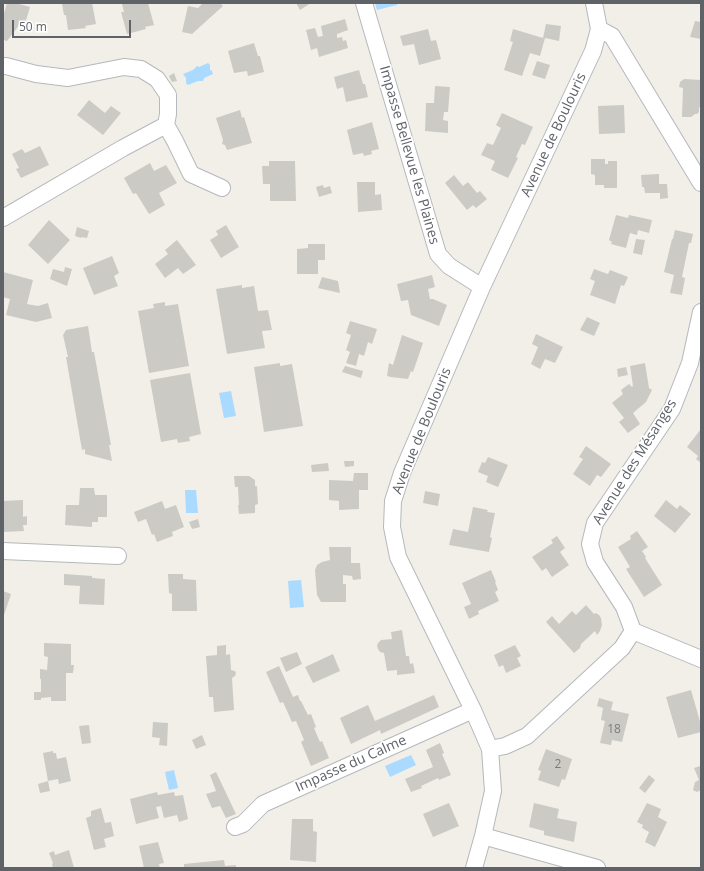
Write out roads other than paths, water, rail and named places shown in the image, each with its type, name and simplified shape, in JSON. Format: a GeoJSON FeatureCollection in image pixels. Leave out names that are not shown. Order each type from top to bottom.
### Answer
{"type":"FeatureCollection","features":[{"type":"Feature","properties":{"kind":"street","name":"Impasse Bellevue les Plaines"},"geometry":{"type":"LineString","coordinates":[[364,3],[438,254],[448,266],[482,288]]}},
{"type":"Feature","properties":{"kind":"street","name":"Avenue de Boulouris"},"geometry":{"type":"LineString","coordinates":[[474,868],[493,790],[490,748],[398,557],[392,527],[393,501],[402,473],[482,288],[593,52],[599,29],[594,3]]}},
{"type":"Feature","properties":{"kind":"street"},"geometry":{"type":"LineString","coordinates":[[599,29],[612,36],[701,183]]}},
{"type":"Feature","properties":{"kind":"street"},"geometry":{"type":"LineString","coordinates":[[3,66],[36,74],[68,78],[124,67],[141,69],[157,78],[168,95],[168,114],[166,125],[191,174],[222,188]]}},
{"type":"Feature","properties":{"kind":"street"},"geometry":{"type":"LineString","coordinates":[[3,218],[123,148],[166,125]]}},
{"type":"Feature","properties":{"kind":"street","name":"Avenue des Mésanges"},"geometry":{"type":"LineString","coordinates":[[633,631],[624,607],[594,562],[590,544],[595,523],[672,409],[695,365],[701,312]]}},
{"type":"Feature","properties":{"kind":"street"},"geometry":{"type":"LineString","coordinates":[[3,551],[118,556]]}},
{"type":"Feature","properties":{"kind":"street"},"geometry":{"type":"LineString","coordinates":[[490,748],[505,746],[527,736],[622,648],[633,631],[701,659]]}},
{"type":"Feature","properties":{"kind":"street","name":"Impasse du Calme"},"geometry":{"type":"LineString","coordinates":[[235,828],[243,824],[263,804],[473,710]]}},
{"type":"Feature","properties":{"kind":"street"},"geometry":{"type":"LineString","coordinates":[[483,836],[597,868]]}},
{"type":"Feature","properties":{"kind":"water"},"geometry":{"type":"Polygon","coordinates":[[[375,3],[397,3],[397,5],[377,10],[375,3]]]}},
{"type":"Feature","properties":{"kind":"water"},"geometry":{"type":"Polygon","coordinates":[[[208,63],[213,74],[204,78],[203,81],[198,81],[188,85],[186,83],[186,78],[183,74],[193,70],[197,66],[199,67],[208,63]]]}},
{"type":"Feature","properties":{"kind":"water"},"geometry":{"type":"Polygon","coordinates":[[[231,391],[236,416],[224,418],[219,393],[231,391]]]}},
{"type":"Feature","properties":{"kind":"water"},"geometry":{"type":"Polygon","coordinates":[[[185,490],[196,490],[198,513],[186,513],[185,490]]]}},
{"type":"Feature","properties":{"kind":"water"},"geometry":{"type":"Polygon","coordinates":[[[301,580],[304,607],[290,608],[288,581],[301,580]]]}},
{"type":"Feature","properties":{"kind":"water"},"geometry":{"type":"Polygon","coordinates":[[[411,755],[416,765],[390,777],[385,766],[411,755]]]}},
{"type":"Feature","properties":{"kind":"water"},"geometry":{"type":"Polygon","coordinates":[[[174,770],[178,788],[169,790],[165,772],[174,770]]]}}]}
